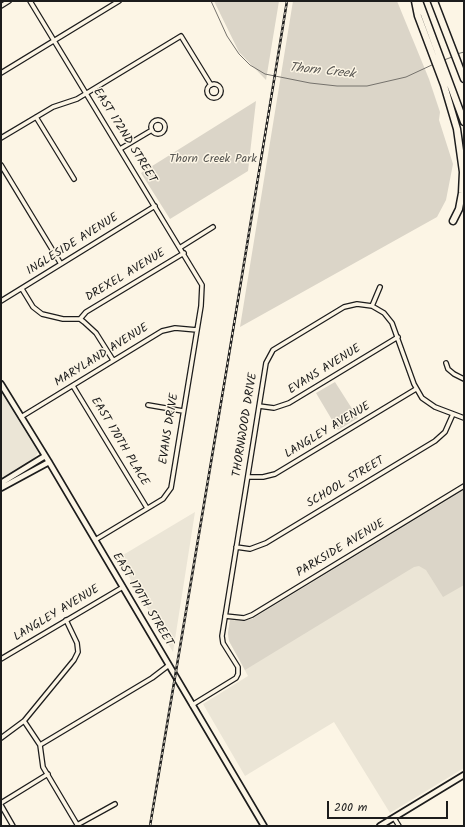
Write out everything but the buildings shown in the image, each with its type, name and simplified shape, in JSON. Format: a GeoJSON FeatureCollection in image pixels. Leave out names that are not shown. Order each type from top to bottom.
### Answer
{"type":"FeatureCollection","features":[{"type":"Feature","properties":{"kind":"highway"},"geometry":{"type":"LineString","coordinates":[[415,1],[418,16],[464,122]]}},
{"type":"Feature","properties":{"kind":"highway"},"geometry":{"type":"LineString","coordinates":[[419,1],[431,43]]}},
{"type":"Feature","properties":{"kind":"highway"},"geometry":{"type":"LineString","coordinates":[[434,1],[464,78]]}},
{"type":"Feature","properties":{"kind":"highway"},"geometry":{"type":"LineString","coordinates":[[447,84],[457,129],[462,172],[459,209],[453,221]]}},
{"type":"Feature","properties":{"kind":"street"},"geometry":{"type":"LineString","coordinates":[[2,4],[9,1]]}},
{"type":"Feature","properties":{"kind":"street","name":"EAST 172ND STREET"},"geometry":{"type":"LineString","coordinates":[[30,1],[201,282]]}},
{"type":"Feature","properties":{"kind":"street"},"geometry":{"type":"LineString","coordinates":[[1,73],[119,1]]}},
{"type":"Feature","properties":{"kind":"street"},"geometry":{"type":"LineString","coordinates":[[1,138],[58,104],[73,100],[86,93],[181,36],[211,85]]}},
{"type":"Feature","properties":{"kind":"street"},"geometry":{"type":"LineString","coordinates":[[36,117],[74,179]]}},
{"type":"Feature","properties":{"kind":"street"},"geometry":{"type":"LineString","coordinates":[[120,149],[152,130]]}},
{"type":"Feature","properties":{"kind":"street"},"geometry":{"type":"LineString","coordinates":[[1,165],[61,264]]}},
{"type":"Feature","properties":{"kind":"street","name":"INGLESIDE AVENUE"},"geometry":{"type":"LineString","coordinates":[[1,301],[155,206]]}},
{"type":"Feature","properties":{"kind":"street","name":"DREXEL AVENUE"},"geometry":{"type":"LineString","coordinates":[[180,247],[213,227]]}},
{"type":"Feature","properties":{"kind":"street","name":"DREXEL AVENUE"},"geometry":{"type":"LineString","coordinates":[[80,319],[86,312],[184,253]]}},
{"type":"Feature","properties":{"kind":"street","name":"EVANS DRIVE"},"geometry":{"type":"LineString","coordinates":[[95,540],[165,497],[171,488],[197,330],[202,293],[201,282]]}},
{"type":"Feature","properties":{"kind":"street"},"geometry":{"type":"LineString","coordinates":[[380,287],[372,306],[387,316],[398,337],[416,389],[430,404],[464,418]]}},
{"type":"Feature","properties":{"kind":"street"},"geometry":{"type":"LineString","coordinates":[[22,289],[33,307],[42,314],[63,319],[80,319],[96,333],[113,360]]}},
{"type":"Feature","properties":{"kind":"street","name":"THORNWOOD DRIVE"},"geometry":{"type":"LineString","coordinates":[[225,616],[267,360],[273,350],[344,307],[357,304],[372,306]]}},
{"type":"Feature","properties":{"kind":"street","name":"MARYLAND AVENUE"},"geometry":{"type":"LineString","coordinates":[[21,417],[166,329],[175,328],[197,330]]}},
{"type":"Feature","properties":{"kind":"street","name":"EVANS AVENUE"},"geometry":{"type":"LineString","coordinates":[[259,406],[274,408],[289,403],[398,337]]}},
{"type":"Feature","properties":{"kind":"street"},"geometry":{"type":"LineString","coordinates":[[446,362],[448,369],[464,379]]}},
{"type":"Feature","properties":{"kind":"street","name":"EAST 170TH STREET"},"geometry":{"type":"LineString","coordinates":[[1,384],[46,456],[264,826]]}},
{"type":"Feature","properties":{"kind":"street","name":"EAST 170TH PLACE"},"geometry":{"type":"LineString","coordinates":[[73,386],[147,508]]}},
{"type":"Feature","properties":{"kind":"street","name":"LANGLEY AVENUE"},"geometry":{"type":"LineString","coordinates":[[248,477],[263,478],[275,474],[416,389]]}},
{"type":"Feature","properties":{"kind":"street"},"geometry":{"type":"LineString","coordinates":[[148,405],[183,411]]}},
{"type":"Feature","properties":{"kind":"street","name":"SCHOOL STREET"},"geometry":{"type":"LineString","coordinates":[[236,547],[250,549],[266,543],[435,441],[444,432],[453,414]]}},
{"type":"Feature","properties":{"kind":"street"},"geometry":{"type":"LineString","coordinates":[[1,483],[46,456]]}},
{"type":"Feature","properties":{"kind":"street"},"geometry":{"type":"LineString","coordinates":[[1,488],[49,462]]}},
{"type":"Feature","properties":{"kind":"street","name":"PARKSIDE AVENUE"},"geometry":{"type":"LineString","coordinates":[[225,616],[244,618],[252,614],[464,486]]}},
{"type":"Feature","properties":{"kind":"street","name":"LANGLEY AVENUE"},"geometry":{"type":"LineString","coordinates":[[1,660],[123,587]]}},
{"type":"Feature","properties":{"kind":"street"},"geometry":{"type":"LineString","coordinates":[[192,705],[238,676],[238,667],[222,640],[225,616]]}},
{"type":"Feature","properties":{"kind":"street"},"geometry":{"type":"LineString","coordinates":[[1,738],[24,721],[74,660],[78,652],[77,643],[66,620]]}},
{"type":"Feature","properties":{"kind":"street"},"geometry":{"type":"LineString","coordinates":[[40,746],[152,678],[169,665]]}},
{"type":"Feature","properties":{"kind":"street"},"geometry":{"type":"LineString","coordinates":[[24,721],[40,746],[42,762],[48,774],[78,826],[115,804]]}},
{"type":"Feature","properties":{"kind":"street"},"geometry":{"type":"LineString","coordinates":[[13,826],[1,804],[48,774]]}},
{"type":"Feature","properties":{"kind":"street"},"geometry":{"type":"LineString","coordinates":[[380,826],[464,776]]}},
{"type":"Feature","properties":{"kind":"street"},"geometry":{"type":"LineString","coordinates":[[394,818],[399,826]]}},
{"type":"Feature","properties":{"kind":"shaded area"},"geometry":{"type":"Polygon","coordinates":[[[1,392],[38,452],[34,459],[1,481],[1,392]]]}},
{"type":"Feature","properties":{"kind":"shaded area"},"geometry":{"type":"Polygon","coordinates":[[[464,490],[464,768],[390,813],[334,722],[245,776],[203,704],[248,676],[229,641],[228,633],[230,620],[243,621],[252,619],[464,490]]]}},
{"type":"Feature","properties":{"kind":"shaded area"},"geometry":{"type":"Polygon","coordinates":[[[195,512],[173,652],[118,558],[195,512]]]}},
{"type":"Feature","properties":{"kind":"green space"},"geometry":{"type":"Polygon","coordinates":[[[214,1],[279,1],[266,80],[239,52],[214,1]]]}},
{"type":"Feature","properties":{"kind":"green space"},"geometry":{"type":"Polygon","coordinates":[[[293,1],[397,1],[429,79],[440,112],[439,120],[453,164],[446,200],[437,217],[240,327],[293,1]]]}},
{"type":"Feature","properties":{"kind":"green space","name":"Thorn Creek Park"},"geometry":{"type":"Polygon","coordinates":[[[256,101],[248,171],[170,219],[141,173],[256,101]]]}},
{"type":"Feature","properties":{"kind":"green space"},"geometry":{"type":"Polygon","coordinates":[[[335,382],[358,418],[338,430],[316,393],[335,382]]]}},
{"type":"Feature","properties":{"kind":"green space"},"geometry":{"type":"Polygon","coordinates":[[[464,490],[464,585],[443,597],[426,570],[419,566],[414,567],[245,670],[229,641],[228,633],[230,620],[243,621],[252,619],[464,490]]]}},
{"type":"Feature","properties":{"kind":"waterway","name":"Thorn Creek"},"geometry":{"type":"LineString","coordinates":[[211,1],[227,36],[239,54],[250,65],[265,74],[310,83],[337,86],[367,86],[406,77],[434,64]]}},
{"type":"Feature","properties":{"kind":"waterway","name":"Thorn Creek"},"geometry":{"type":"LineString","coordinates":[[457,54],[464,52]]}},
{"type":"Feature","properties":{"kind":"waterway","name":"Thorn Creek"},"geometry":{"type":"LineString","coordinates":[[444,60],[452,57]]}},
{"type":"Feature","properties":{"kind":"railway"},"geometry":{"type":"LineString","coordinates":[[150,826],[287,1]]}}]}
